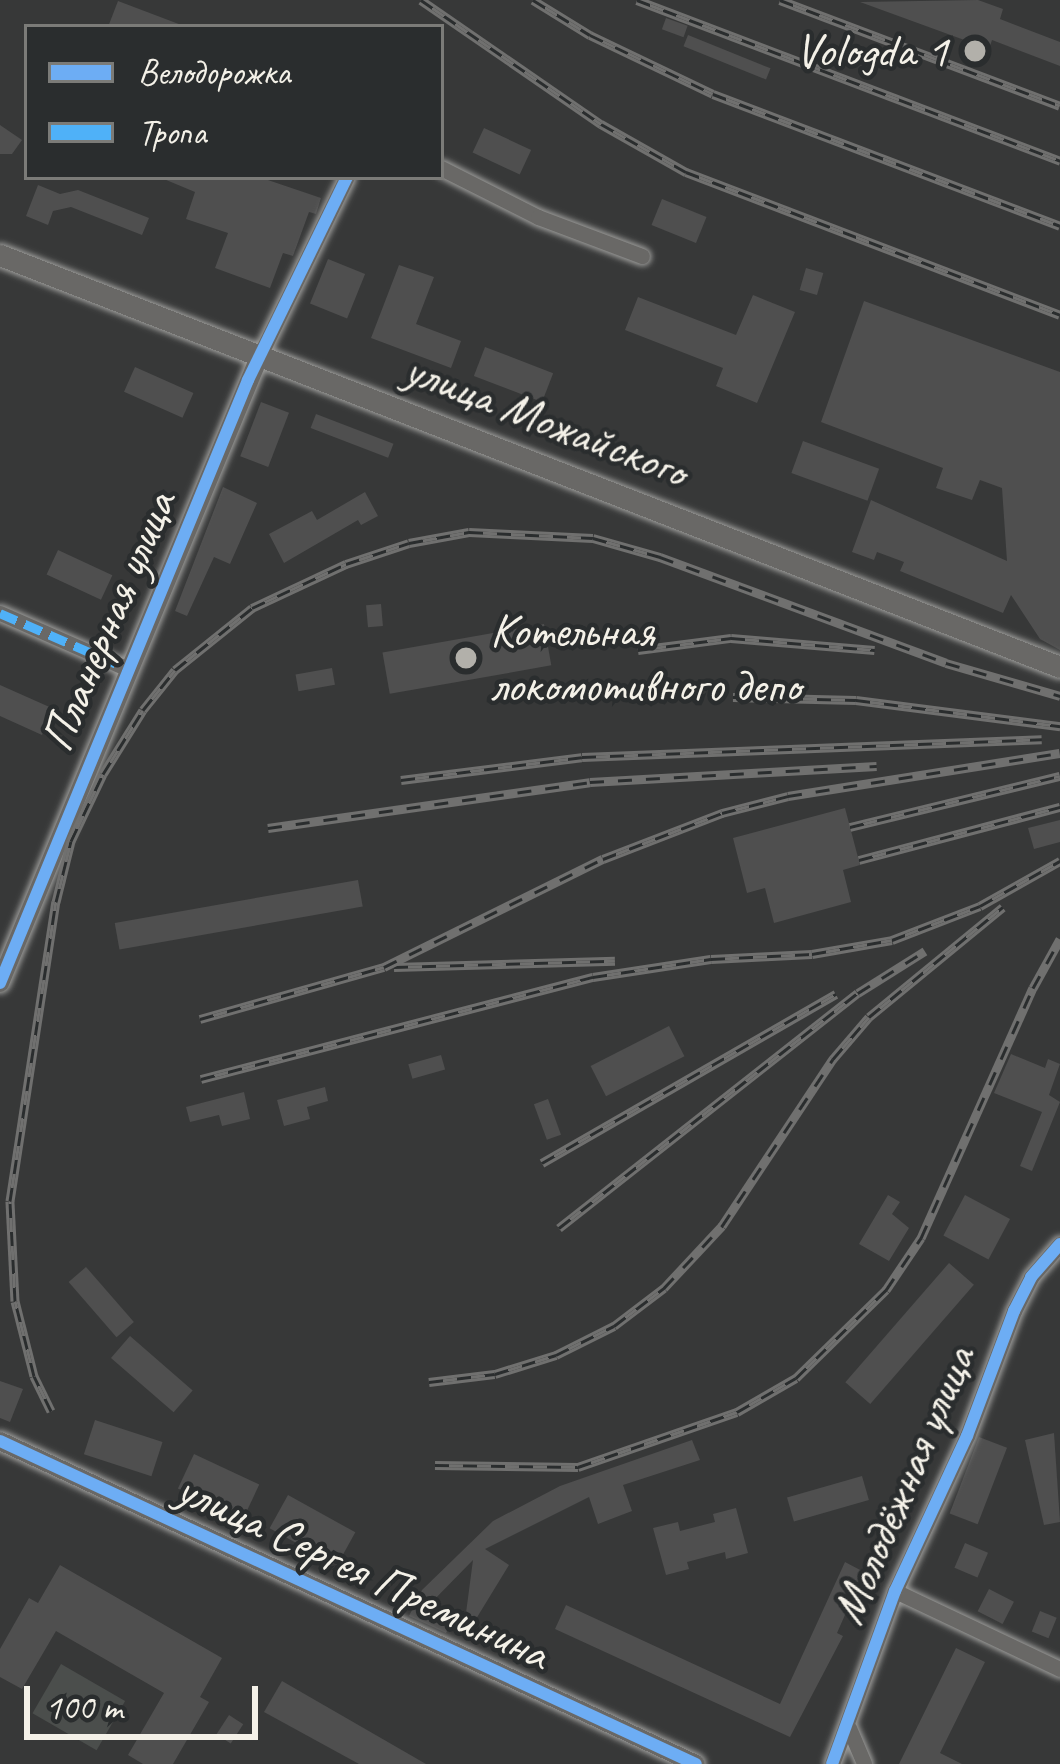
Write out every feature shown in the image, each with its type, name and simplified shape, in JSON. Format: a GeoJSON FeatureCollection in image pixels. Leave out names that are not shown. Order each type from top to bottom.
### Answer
{"type":"FeatureCollection","features":[{"type":"Feature","properties":{"kind":"main road","name":"улица Можайского"},"geometry":{"type":"LineString","coordinates":[[0,255],[1060,667]]}},
{"type":"Feature","properties":{"kind":"street"},"geometry":{"type":"LineString","coordinates":[[444,170],[538,217],[642,256]]}},
{"type":"Feature","properties":{"kind":"street"},"geometry":{"type":"LineString","coordinates":[[260,355],[346,180]]}},
{"type":"Feature","properties":{"kind":"street","name":"Планерная улица"},"geometry":{"type":"LineString","coordinates":[[0,983],[126,668],[260,355]]}},
{"type":"Feature","properties":{"kind":"street"},"geometry":{"type":"LineString","coordinates":[[0,613],[126,668]]}},
{"type":"Feature","properties":{"kind":"street","name":"Молодёжная улица"},"geometry":{"type":"LineString","coordinates":[[832,1764],[895,1591],[967,1436],[1014,1310],[1031,1277],[1060,1244]]}},
{"type":"Feature","properties":{"kind":"street","name":"улица Сергея Преминина"},"geometry":{"type":"LineString","coordinates":[[0,1441],[696,1764]]}},
{"type":"Feature","properties":{"kind":"street"},"geometry":{"type":"LineString","coordinates":[[895,1591],[1060,1670]]}},
{"type":"Feature","properties":{"kind":"street"},"geometry":{"type":"LineString","coordinates":[[848,1729],[864,1764]]}},
{"type":"Feature","properties":{"kind":"shaded area"},"geometry":{"type":"Polygon","coordinates":[[[61,1664],[125,1701],[97,1750],[32,1713],[61,1664]]]}},
{"type":"Feature","properties":{"kind":"building"},"geometry":{"type":"Polygon","coordinates":[[[978,0],[1003,9],[1000,19],[1060,42],[1060,66],[992,40],[989,49],[860,2],[978,0]]]}},
{"type":"Feature","properties":{"kind":"building"},"geometry":{"type":"Polygon","coordinates":[[[118,1],[179,24],[109,24],[118,1]]]}},
{"type":"Feature","properties":{"kind":"building"},"geometry":{"type":"Polygon","coordinates":[[[666,18],[688,26],[684,37],[662,29],[666,18]]]}},
{"type":"Feature","properties":{"kind":"building"},"geometry":{"type":"Polygon","coordinates":[[[688,35],[771,68],[766,79],[684,46],[688,35]]]}},
{"type":"Feature","properties":{"kind":"building"},"geometry":{"type":"Polygon","coordinates":[[[0,125],[22,140],[12,154],[0,154],[0,125]]]}},
{"type":"Feature","properties":{"kind":"building"},"geometry":{"type":"Polygon","coordinates":[[[484,128],[531,150],[520,174],[473,152],[484,128]]]}},
{"type":"Feature","properties":{"kind":"building"},"geometry":{"type":"Polygon","coordinates":[[[166,180],[268,180],[321,198],[316,214],[309,212],[293,256],[283,253],[270,288],[215,268],[228,233],[186,219],[195,192],[166,180]]]}},
{"type":"Feature","properties":{"kind":"building"},"geometry":{"type":"Polygon","coordinates":[[[38,185],[60,194],[78,190],[149,218],[142,235],[71,207],[53,211],[48,225],[26,216],[38,185]]]}},
{"type":"Feature","properties":{"kind":"building"},"geometry":{"type":"Polygon","coordinates":[[[662,199],[707,217],[696,243],[652,225],[662,199]]]}},
{"type":"Feature","properties":{"kind":"building"},"geometry":{"type":"Polygon","coordinates":[[[328,259],[365,274],[347,318],[310,304],[328,259]]]}},
{"type":"Feature","properties":{"kind":"building"},"geometry":{"type":"Polygon","coordinates":[[[399,265],[434,277],[416,324],[461,341],[451,368],[371,338],[399,265]]]}},
{"type":"Feature","properties":{"kind":"building"},"geometry":{"type":"Polygon","coordinates":[[[806,268],[823,273],[817,295],[800,290],[806,268]]]}},
{"type":"Feature","properties":{"kind":"building"},"geometry":{"type":"Polygon","coordinates":[[[753,295],[795,312],[757,403],[716,386],[723,368],[625,330],[638,297],[736,335],[753,295]]]}},
{"type":"Feature","properties":{"kind":"building"},"geometry":{"type":"Polygon","coordinates":[[[864,301],[1060,372],[1060,650],[1040,639],[1011,595],[1003,613],[900,571],[904,562],[877,552],[874,560],[852,552],[871,500],[1007,561],[1002,488],[980,480],[972,500],[936,488],[943,468],[821,422],[864,301]]]}},
{"type":"Feature","properties":{"kind":"building"},"geometry":{"type":"Polygon","coordinates":[[[485,347],[553,373],[542,402],[474,376],[485,347]]]}},
{"type":"Feature","properties":{"kind":"building"},"geometry":{"type":"Polygon","coordinates":[[[135,367],[193,393],[182,418],[124,392],[135,367]]]}},
{"type":"Feature","properties":{"kind":"building"},"geometry":{"type":"Polygon","coordinates":[[[261,402],[289,413],[268,467],[240,456],[261,402]]]}},
{"type":"Feature","properties":{"kind":"building"},"geometry":{"type":"Polygon","coordinates":[[[316,414],[393,444],[388,458],[311,428],[316,414]]]}},
{"type":"Feature","properties":{"kind":"building"},"geometry":{"type":"Polygon","coordinates":[[[803,441],[879,469],[867,501],[791,473],[803,441]]]}},
{"type":"Feature","properties":{"kind":"building"},"geometry":{"type":"Polygon","coordinates":[[[223,487],[257,503],[230,564],[214,557],[187,616],[175,611],[223,487]]]}},
{"type":"Feature","properties":{"kind":"building"},"geometry":{"type":"Polygon","coordinates":[[[365,492],[378,516],[361,525],[358,520],[284,563],[269,534],[312,511],[317,520],[365,492]]]}},
{"type":"Feature","properties":{"kind":"building"},"geometry":{"type":"Polygon","coordinates":[[[58,550],[112,575],[101,600],[47,574],[58,550]]]}},
{"type":"Feature","properties":{"kind":"building"},"geometry":{"type":"Polygon","coordinates":[[[381,604],[383,626],[368,627],[366,605],[381,604]]]}},
{"type":"Feature","properties":{"kind":"building","name":"Котельная локомотивного депо"},"geometry":{"type":"Polygon","coordinates":[[[544,624],[551,665],[390,694],[382,652],[544,624]]]}},
{"type":"Feature","properties":{"kind":"building"},"geometry":{"type":"Polygon","coordinates":[[[332,668],[335,685],[299,691],[296,674],[332,668]]]}},
{"type":"Feature","properties":{"kind":"building"},"geometry":{"type":"Polygon","coordinates":[[[0,685],[54,709],[42,735],[0,716],[0,685]]]}},
{"type":"Feature","properties":{"kind":"building"},"geometry":{"type":"Polygon","coordinates":[[[845,808],[860,865],[843,870],[851,902],[774,923],[765,888],[747,893],[733,838],[845,808]]]}},
{"type":"Feature","properties":{"kind":"building"},"geometry":{"type":"Polygon","coordinates":[[[1060,820],[1060,842],[1034,849],[1028,828],[1060,820]]]}},
{"type":"Feature","properties":{"kind":"building"},"geometry":{"type":"Polygon","coordinates":[[[358,880],[363,907],[119,949],[115,923],[358,880]]]}},
{"type":"Feature","properties":{"kind":"building"},"geometry":{"type":"Polygon","coordinates":[[[669,1026],[684,1056],[606,1096],[591,1066],[669,1026]]]}},
{"type":"Feature","properties":{"kind":"building"},"geometry":{"type":"Polygon","coordinates":[[[1011,1054],[1045,1068],[1048,1059],[1060,1064],[1049,1095],[1060,1102],[1032,1171],[1020,1166],[1042,1112],[994,1093],[1011,1054]]]}},
{"type":"Feature","properties":{"kind":"building"},"geometry":{"type":"Polygon","coordinates":[[[441,1055],[445,1069],[412,1079],[408,1064],[441,1055]]]}},
{"type":"Feature","properties":{"kind":"building"},"geometry":{"type":"Polygon","coordinates":[[[325,1087],[328,1101],[307,1107],[310,1119],[284,1126],[277,1100],[325,1087]]]}},
{"type":"Feature","properties":{"kind":"building"},"geometry":{"type":"Polygon","coordinates":[[[244,1092],[250,1119],[222,1126],[219,1115],[190,1122],[186,1107],[244,1092]]]}},
{"type":"Feature","properties":{"kind":"building"},"geometry":{"type":"Polygon","coordinates":[[[548,1099],[561,1135],[547,1140],[534,1104],[548,1099]]]}},
{"type":"Feature","properties":{"kind":"building"},"geometry":{"type":"Polygon","coordinates":[[[888,1195],[900,1202],[892,1214],[909,1228],[889,1261],[859,1244],[888,1195]]]}},
{"type":"Feature","properties":{"kind":"building"},"geometry":{"type":"Polygon","coordinates":[[[965,1195],[1010,1219],[988,1260],[943,1236],[965,1195]]]}},
{"type":"Feature","properties":{"kind":"building"},"geometry":{"type":"Polygon","coordinates":[[[949,1263],[974,1285],[870,1404],[845,1382],[949,1263]]]}},
{"type":"Feature","properties":{"kind":"building"},"geometry":{"type":"Polygon","coordinates":[[[86,1267],[134,1322],[117,1337],[69,1282],[86,1267]]]}},
{"type":"Feature","properties":{"kind":"building"},"geometry":{"type":"Polygon","coordinates":[[[130,1336],[193,1390],[174,1412],[111,1358],[130,1336]]]}},
{"type":"Feature","properties":{"kind":"building"},"geometry":{"type":"Polygon","coordinates":[[[0,1381],[23,1389],[10,1422],[0,1418],[0,1381]]]}},
{"type":"Feature","properties":{"kind":"building"},"geometry":{"type":"Polygon","coordinates":[[[95,1420],[163,1442],[151,1476],[84,1454],[95,1420]]]}},
{"type":"Feature","properties":{"kind":"building"},"geometry":{"type":"Polygon","coordinates":[[[1054,1433],[1060,1522],[1044,1525],[1025,1440],[1054,1433]]]}},
{"type":"Feature","properties":{"kind":"building"},"geometry":{"type":"Polygon","coordinates":[[[979,1437],[1007,1448],[978,1524],[950,1514],[979,1437]]]}},
{"type":"Feature","properties":{"kind":"building"},"geometry":{"type":"Polygon","coordinates":[[[692,1440],[700,1460],[623,1485],[632,1511],[598,1524],[589,1497],[485,1549],[509,1565],[476,1619],[466,1613],[473,1560],[429,1605],[451,1624],[446,1633],[409,1616],[422,1590],[493,1521],[560,1486],[692,1440]]]}},
{"type":"Feature","properties":{"kind":"building"},"geometry":{"type":"Polygon","coordinates":[[[194,1454],[259,1484],[243,1519],[178,1488],[194,1454]]]}},
{"type":"Feature","properties":{"kind":"building"},"geometry":{"type":"Polygon","coordinates":[[[862,1476],[869,1500],[794,1522],[787,1497],[862,1476]]]}},
{"type":"Feature","properties":{"kind":"building"},"geometry":{"type":"Polygon","coordinates":[[[288,1495],[355,1532],[337,1566],[270,1528],[288,1495]]]}},
{"type":"Feature","properties":{"kind":"building"},"geometry":{"type":"Polygon","coordinates":[[[736,1508],[748,1553],[726,1559],[725,1552],[687,1562],[689,1569],[666,1575],[653,1528],[678,1522],[680,1531],[715,1522],[713,1514],[736,1508]]]}},
{"type":"Feature","properties":{"kind":"building"},"geometry":{"type":"Polygon","coordinates":[[[965,1543],[988,1553],[977,1578],[954,1568],[965,1543]]]}},
{"type":"Feature","properties":{"kind":"building"},"geometry":{"type":"Polygon","coordinates":[[[845,1562],[864,1572],[837,1633],[843,1636],[790,1737],[555,1629],[566,1605],[780,1704],[845,1562]]]}},
{"type":"Feature","properties":{"kind":"building"},"geometry":{"type":"Polygon","coordinates":[[[60,1565],[222,1658],[200,1697],[209,1702],[173,1764],[143,1764],[128,1755],[164,1693],[56,1631],[22,1689],[0,1677],[0,1649],[29,1598],[38,1603],[60,1565]]]}},
{"type":"Feature","properties":{"kind":"building"},"geometry":{"type":"Polygon","coordinates":[[[989,1589],[1014,1602],[1003,1624],[978,1611],[989,1589]]]}},
{"type":"Feature","properties":{"kind":"building"},"geometry":{"type":"Polygon","coordinates":[[[1040,1611],[1057,1618],[1048,1638],[1032,1631],[1040,1611]]]}},
{"type":"Feature","properties":{"kind":"building"},"geometry":{"type":"Polygon","coordinates":[[[956,1648],[985,1662],[940,1753],[962,1764],[899,1764],[956,1648]]]}},
{"type":"Feature","properties":{"kind":"building"},"geometry":{"type":"Polygon","coordinates":[[[282,1681],[426,1764],[359,1764],[264,1712],[282,1681]]]}},
{"type":"Feature","properties":{"kind":"building"},"geometry":{"type":"Polygon","coordinates":[[[229,1715],[243,1724],[231,1744],[216,1734],[229,1715]]]}},
{"type":"Feature","properties":{"kind":"railway"},"geometry":{"type":"LineString","coordinates":[[421,0],[601,124],[686,172],[1060,315]]}},
{"type":"Feature","properties":{"kind":"railway"},"geometry":{"type":"LineString","coordinates":[[533,0],[590,35],[713,94],[1060,226]]}},
{"type":"Feature","properties":{"kind":"railway"},"geometry":{"type":"LineString","coordinates":[[637,0],[1060,161]]}},
{"type":"Feature","properties":{"kind":"railway"},"geometry":{"type":"LineString","coordinates":[[780,0],[1060,106]]}},
{"type":"Feature","properties":{"kind":"railway"},"geometry":{"type":"LineString","coordinates":[[51,1411],[34,1376],[15,1301],[10,1201],[56,902],[71,841],[103,774],[143,710],[175,670],[252,608],[346,564],[409,543],[469,532],[593,538],[660,557],[946,663],[1060,696]]}},
{"type":"Feature","properties":{"kind":"railway"},"geometry":{"type":"LineString","coordinates":[[638,650],[731,638],[875,650]]}},
{"type":"Feature","properties":{"kind":"railway"},"geometry":{"type":"LineString","coordinates":[[733,697],[856,700],[1060,726]]}},
{"type":"Feature","properties":{"kind":"railway"},"geometry":{"type":"LineString","coordinates":[[401,780],[582,757],[1042,739]]}},
{"type":"Feature","properties":{"kind":"railway"},"geometry":{"type":"LineString","coordinates":[[200,1019],[384,967],[603,859],[722,813],[788,796],[1060,753]]}},
{"type":"Feature","properties":{"kind":"railway"},"geometry":{"type":"LineString","coordinates":[[268,828],[590,782],[877,766]]}},
{"type":"Feature","properties":{"kind":"railway"},"geometry":{"type":"LineString","coordinates":[[850,827],[1060,776]]}},
{"type":"Feature","properties":{"kind":"railway"},"geometry":{"type":"LineString","coordinates":[[859,860],[1060,807]]}},
{"type":"Feature","properties":{"kind":"railway"},"geometry":{"type":"LineString","coordinates":[[201,1079],[593,977],[711,959],[812,954],[892,940],[980,906],[1060,861]]}},
{"type":"Feature","properties":{"kind":"railway"},"geometry":{"type":"LineString","coordinates":[[429,1382],[495,1374],[556,1355],[614,1326],[664,1288],[722,1226],[833,1059],[869,1017],[1003,907]]}},
{"type":"Feature","properties":{"kind":"railway"},"geometry":{"type":"LineString","coordinates":[[435,1465],[578,1467],[737,1412],[796,1378],[886,1290],[921,1238],[1033,988],[1060,939]]}},
{"type":"Feature","properties":{"kind":"railway"},"geometry":{"type":"LineString","coordinates":[[559,1228],[858,993],[925,951]]}},
{"type":"Feature","properties":{"kind":"railway"},"geometry":{"type":"LineString","coordinates":[[394,967],[615,961]]}},
{"type":"Feature","properties":{"kind":"railway"},"geometry":{"type":"LineString","coordinates":[[542,1163],[836,994]]}},
{"type":"Feature","properties":{"kind":"marked path"},"geometry":{"type":"LineString","coordinates":[[0,613],[126,668]]}},
{"type":"Feature","properties":{"kind":"cycle path"},"geometry":{"type":"LineString","coordinates":[[0,983],[248,380],[346,180]]}},
{"type":"Feature","properties":{"kind":"cycle path"},"geometry":{"type":"LineString","coordinates":[[832,1764],[895,1591],[967,1436],[1014,1311],[1031,1277],[1060,1244]]}},
{"type":"Feature","properties":{"kind":"cycle path"},"geometry":{"type":"LineString","coordinates":[[0,1441],[696,1764]]}},
{"type":"Feature","properties":{"kind":"place","name":"Vologda 1"},"geometry":{"type":"Point","coordinates":[975,51]}},
{"type":"Feature","properties":{"kind":"place","name":"Котельная локомотивного депо"},"geometry":{"type":"Point","coordinates":[466,658]}}]}
